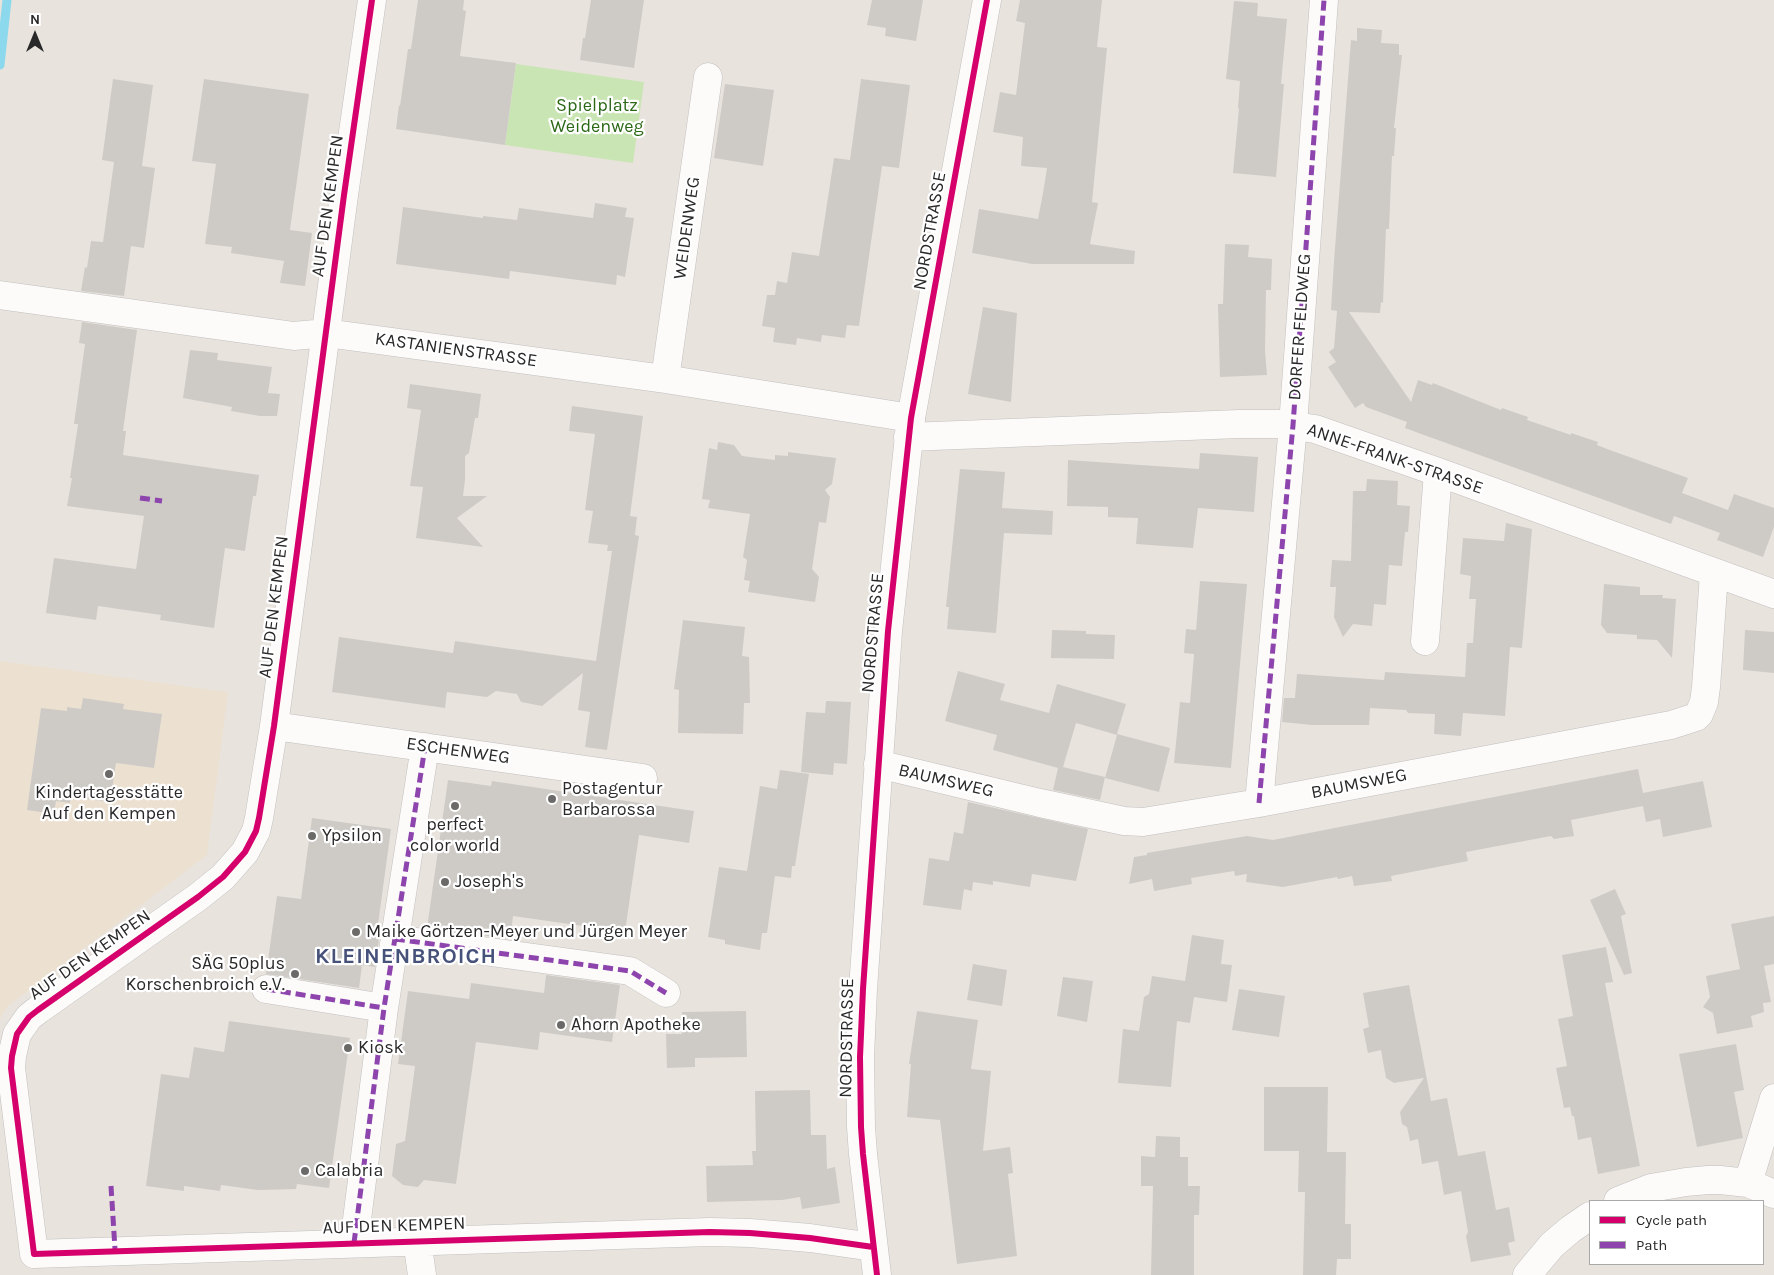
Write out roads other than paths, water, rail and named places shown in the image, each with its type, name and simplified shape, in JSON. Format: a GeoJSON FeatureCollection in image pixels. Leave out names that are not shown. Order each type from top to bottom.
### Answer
{"type":"FeatureCollection","features":[{"type":"Feature","properties":{"kind":"street","name":"AUF DEN KEMPEN"},"geometry":{"type":"LineString","coordinates":[[372,0],[260,818],[251,842],[239,861],[223,877],[198,897],[38,1010],[29,1018],[17,1034],[14,1042],[11,1068],[35,1264],[417,1240],[710,1232],[810,1238],[873,1247]]}},
{"type":"Feature","properties":{"kind":"street","name":"NORDSTRASSE"},"geometry":{"type":"LineString","coordinates":[[877,1275],[861,1127],[860,1057],[878,764],[890,612],[909,427],[987,0]]}},
{"type":"Feature","properties":{"kind":"street","name":"DORFER FELDWEG"},"geometry":{"type":"LineString","coordinates":[[1259,803],[1293,425],[1324,0]]}},
{"type":"Feature","properties":{"kind":"street","name":"WEIDENWEG"},"geometry":{"type":"LineString","coordinates":[[665,379],[708,77]]}},
{"type":"Feature","properties":{"kind":"street","name":"KASTANIENSTRASSE"},"geometry":{"type":"LineString","coordinates":[[0,295],[294,336],[326,333],[665,379],[909,427]]}},
{"type":"Feature","properties":{"kind":"street","name":"ANNE-FRANK-STRASSE"},"geometry":{"type":"LineString","coordinates":[[909,427],[1280,424],[1315,429],[1774,594]]}},
{"type":"Feature","properties":{"kind":"street"},"geometry":{"type":"LineString","coordinates":[[1425,641],[1438,472]]}},
{"type":"Feature","properties":{"kind":"street","name":"BAUMSWEG"},"geometry":{"type":"LineString","coordinates":[[878,764],[1124,821],[1152,821],[1259,803],[1671,725],[1694,718],[1702,708],[1706,688],[1714,574]]}},
{"type":"Feature","properties":{"kind":"street","name":"ESCHENWEG"},"geometry":{"type":"LineString","coordinates":[[274,726],[643,778]]}},
{"type":"Feature","properties":{"kind":"street","name":"AUF DEN KEMPEN"},"geometry":{"type":"LineString","coordinates":[[354,1243],[384,1008],[425,747]]}},
{"type":"Feature","properties":{"kind":"street"},"geometry":{"type":"LineString","coordinates":[[395,939],[630,971],[666,993]]}},
{"type":"Feature","properties":{"kind":"street"},"geometry":{"type":"LineString","coordinates":[[266,989],[384,1008]]}},
{"type":"Feature","properties":{"kind":"street"},"geometry":{"type":"LineString","coordinates":[[1748,1183],[1774,1098]]}},
{"type":"Feature","properties":{"kind":"street"},"geometry":{"type":"LineString","coordinates":[[1621,1200],[1652,1188],[1686,1182],[1720,1180],[1748,1183],[1774,1194]]}},
{"type":"Feature","properties":{"kind":"street"},"geometry":{"type":"LineString","coordinates":[[1527,1275],[1552,1245],[1589,1217]]}},
{"type":"Feature","properties":{"kind":"street","name":"AUF DEN KEMPEN"},"geometry":{"type":"LineString","coordinates":[[417,1240],[422,1275]]}},
{"type":"Feature","properties":{"kind":"waterway"},"geometry":{"type":"LineString","coordinates":[[0,65],[7,0]]}},
{"type":"Feature","properties":{"kind":"place","name":"Kindertagesstätte Auf den Kempen"},"geometry":{"type":"Point","coordinates":[109,774]}},
{"type":"Feature","properties":{"kind":"place","name":"Postagentur Barbarossa"},"geometry":{"type":"Point","coordinates":[552,799]}},
{"type":"Feature","properties":{"kind":"place","name":"perfect color world"},"geometry":{"type":"Point","coordinates":[455,806]}},
{"type":"Feature","properties":{"kind":"place","name":"Ypsilon"},"geometry":{"type":"Point","coordinates":[312,836]}},
{"type":"Feature","properties":{"kind":"place","name":"Joseph's"},"geometry":{"type":"Point","coordinates":[445,882]}},
{"type":"Feature","properties":{"kind":"place","name":"Maike Görtzen-Meyer und Jürgen Meyer"},"geometry":{"type":"Point","coordinates":[356,932]}},
{"type":"Feature","properties":{"kind":"place","name":"SÄG 50plus Korschenbroich e.V."},"geometry":{"type":"Point","coordinates":[295,974]}},
{"type":"Feature","properties":{"kind":"place","name":"Ahorn Apotheke"},"geometry":{"type":"Point","coordinates":[561,1025]}},
{"type":"Feature","properties":{"kind":"place","name":"Kiosk"},"geometry":{"type":"Point","coordinates":[348,1048]}},
{"type":"Feature","properties":{"kind":"place","name":"Calabria"},"geometry":{"type":"Point","coordinates":[305,1171]}},
{"type":"Feature","properties":{"kind":"district","name":"KLEINENBROICH"},"geometry":{"type":"Point","coordinates":[406,957]}},
{"type":"Feature","properties":{"kind":"park label","name":"Spielplatz Weidenweg"},"geometry":{"type":"Point","coordinates":[597,116]}}]}
